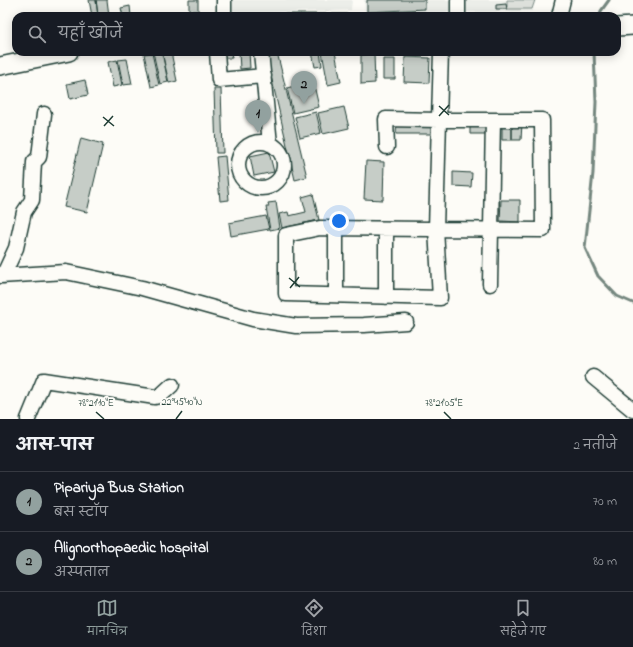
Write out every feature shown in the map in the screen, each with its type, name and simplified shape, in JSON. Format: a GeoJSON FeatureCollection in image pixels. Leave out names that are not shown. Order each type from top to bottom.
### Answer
{"type":"FeatureCollection","features":[{"type":"Feature","properties":{"kind":"main road"},"geometry":{"type":"LineString","coordinates":[[621,26],[633,26]]}},
{"type":"Feature","properties":{"kind":"main road"},"geometry":{"type":"LineString","coordinates":[[0,62],[29,56]]}},
{"type":"Feature","properties":{"kind":"main road"},"geometry":{"type":"LineString","coordinates":[[0,66],[49,56]]}},
{"type":"Feature","properties":{"kind":"street"},"geometry":{"type":"LineString","coordinates":[[224,0],[224,12]]}},
{"type":"Feature","properties":{"kind":"street"},"geometry":{"type":"LineString","coordinates":[[458,0],[458,12]]}},
{"type":"Feature","properties":{"kind":"street"},"geometry":{"type":"LineString","coordinates":[[560,12],[563,0]]}},
{"type":"Feature","properties":{"kind":"street"},"geometry":{"type":"LineString","coordinates":[[217,56],[219,80],[264,76]]}},
{"type":"Feature","properties":{"kind":"street"},"geometry":{"type":"LineString","coordinates":[[262,56],[270,144]]}},
{"type":"Feature","properties":{"kind":"street"},"geometry":{"type":"LineString","coordinates":[[386,147],[386,119],[439,120],[542,120],[543,230],[491,229],[436,229],[386,229],[320,228],[286,235],[286,294],[440,298],[436,229],[439,120],[441,56]]}},
{"type":"Feature","properties":{"kind":"street"},"geometry":{"type":"LineString","coordinates":[[1,276],[16,248],[24,212],[32,200],[34,162],[39,157],[44,114]]}},
{"type":"Feature","properties":{"kind":"street"},"geometry":{"type":"LineString","coordinates":[[490,284],[493,120]]}},
{"type":"Feature","properties":{"kind":"street"},"geometry":{"type":"LineString","coordinates":[[336,228],[336,296]]}},
{"type":"Feature","properties":{"kind":"street"},"geometry":{"type":"LineString","coordinates":[[386,229],[386,297]]}},
{"type":"Feature","properties":{"kind":"street"},"geometry":{"type":"LineString","coordinates":[[1,276],[66,272],[142,288],[253,319],[296,326],[364,325],[406,322]]}},
{"type":"Feature","properties":{"kind":"street"},"geometry":{"type":"LineString","coordinates":[[593,377],[633,410]]}},
{"type":"Feature","properties":{"kind":"street"},"geometry":{"type":"LineString","coordinates":[[28,419],[44,380],[155,397],[160,396],[172,385]]}},
{"type":"Feature","properties":{"kind":"shaded area"},"geometry":{"type":"Polygon","coordinates":[[[216,0],[352,0],[351,10],[216,12],[216,0]]]}},
{"type":"Feature","properties":{"kind":"shaded area"},"geometry":{"type":"Polygon","coordinates":[[[364,0],[536,0],[532,11],[365,12],[364,0]]]}},
{"type":"Feature","properties":{"kind":"shaded area"},"geometry":{"type":"Polygon","coordinates":[[[507,0],[535,0],[532,9],[507,9],[507,0]]]}},
{"type":"Feature","properties":{"kind":"building"},"geometry":{"type":"Polygon","coordinates":[[[89,0],[96,0],[98,12],[91,12],[89,0]]]}},
{"type":"Feature","properties":{"kind":"building"},"geometry":{"type":"Polygon","coordinates":[[[96,0],[107,0],[108,12],[98,12],[96,0]]]}},
{"type":"Feature","properties":{"kind":"building"},"geometry":{"type":"Polygon","coordinates":[[[189,0],[198,0],[198,11],[189,11],[189,0]]]}},
{"type":"Feature","properties":{"kind":"building"},"geometry":{"type":"Polygon","coordinates":[[[367,0],[425,0],[425,9],[367,12],[367,0]]]}},
{"type":"Feature","properties":{"kind":"building"},"geometry":{"type":"Polygon","coordinates":[[[506,4],[507,9],[496,9],[496,5],[506,4]]]}},
{"type":"Feature","properties":{"kind":"building"},"geometry":{"type":"Polygon","coordinates":[[[130,6],[131,12],[122,12],[121,8],[130,6]]]}},
{"type":"Feature","properties":{"kind":"building"},"geometry":{"type":"Polygon","coordinates":[[[144,56],[153,56],[159,85],[151,87],[144,56]]]}},
{"type":"Feature","properties":{"kind":"building"},"geometry":{"type":"Polygon","coordinates":[[[154,56],[163,56],[168,82],[160,84],[154,56]]]}},
{"type":"Feature","properties":{"kind":"building"},"geometry":{"type":"Polygon","coordinates":[[[163,56],[172,56],[177,81],[169,83],[163,56]]]}},
{"type":"Feature","properties":{"kind":"building"},"geometry":{"type":"Polygon","coordinates":[[[221,56],[232,56],[232,58],[225,58],[226,76],[221,56]]]}},
{"type":"Feature","properties":{"kind":"building"},"geometry":{"type":"Polygon","coordinates":[[[239,56],[249,56],[250,68],[240,69],[239,56]]]}},
{"type":"Feature","properties":{"kind":"building"},"geometry":{"type":"Polygon","coordinates":[[[266,56],[278,56],[307,177],[295,180],[266,56]]]}},
{"type":"Feature","properties":{"kind":"building"},"geometry":{"type":"Polygon","coordinates":[[[313,56],[321,56],[322,66],[315,67],[313,56]]]}},
{"type":"Feature","properties":{"kind":"building"},"geometry":{"type":"Polygon","coordinates":[[[323,56],[336,56],[341,82],[328,85],[323,56]]]}},
{"type":"Feature","properties":{"kind":"building"},"geometry":{"type":"Polygon","coordinates":[[[361,56],[374,56],[375,83],[361,84],[361,56]]]}},
{"type":"Feature","properties":{"kind":"building"},"geometry":{"type":"Polygon","coordinates":[[[405,57],[430,58],[429,83],[404,82],[405,57]]]}},
{"type":"Feature","properties":{"kind":"building"},"geometry":{"type":"Polygon","coordinates":[[[127,59],[132,84],[123,85],[118,60],[127,59]]]}},
{"type":"Feature","properties":{"kind":"building"},"geometry":{"type":"Polygon","coordinates":[[[383,59],[395,59],[395,79],[383,79],[383,59]]]}},
{"type":"Feature","properties":{"kind":"building"},"geometry":{"type":"Polygon","coordinates":[[[117,60],[122,85],[113,87],[108,62],[117,60]]]}},
{"type":"Feature","properties":{"kind":"building"},"geometry":{"type":"Polygon","coordinates":[[[85,80],[88,95],[70,99],[67,84],[85,80]]]}},
{"type":"Feature","properties":{"kind":"building"},"geometry":{"type":"Polygon","coordinates":[[[313,81],[319,107],[293,113],[287,88],[313,81]]]}},
{"type":"Feature","properties":{"kind":"building"},"geometry":{"type":"Polygon","coordinates":[[[214,89],[221,89],[223,153],[216,153],[214,89]]]}},
{"type":"Feature","properties":{"kind":"building"},"geometry":{"type":"Polygon","coordinates":[[[344,107],[349,128],[323,134],[318,113],[344,107]]]}},
{"type":"Feature","properties":{"kind":"building"},"geometry":{"type":"Polygon","coordinates":[[[316,112],[321,133],[300,138],[295,117],[316,112]]]}},
{"type":"Feature","properties":{"kind":"building"},"geometry":{"type":"Polygon","coordinates":[[[397,122],[437,123],[436,134],[396,134],[397,122]]]}},
{"type":"Feature","properties":{"kind":"building"},"geometry":{"type":"Polygon","coordinates":[[[470,122],[489,122],[489,134],[470,134],[470,122]]]}},
{"type":"Feature","properties":{"kind":"building"},"geometry":{"type":"Polygon","coordinates":[[[502,123],[512,123],[512,140],[502,140],[502,123]]]}},
{"type":"Feature","properties":{"kind":"building"},"geometry":{"type":"Polygon","coordinates":[[[512,123],[522,123],[521,140],[512,140],[512,123]]]}},
{"type":"Feature","properties":{"kind":"building"},"geometry":{"type":"Polygon","coordinates":[[[81,138],[103,144],[87,212],[64,207],[81,138]]]}},
{"type":"Feature","properties":{"kind":"building"},"geometry":{"type":"Polygon","coordinates":[[[269,152],[274,172],[254,176],[250,156],[269,152]]]}},
{"type":"Feature","properties":{"kind":"building"},"geometry":{"type":"Polygon","coordinates":[[[225,156],[229,200],[220,201],[216,157],[225,156]]]}},
{"type":"Feature","properties":{"kind":"building"},"geometry":{"type":"Polygon","coordinates":[[[366,161],[384,162],[383,200],[364,199],[366,161]]]}},
{"type":"Feature","properties":{"kind":"building"},"geometry":{"type":"Polygon","coordinates":[[[453,172],[472,173],[471,187],[453,186],[453,172]]]}},
{"type":"Feature","properties":{"kind":"building"},"geometry":{"type":"Polygon","coordinates":[[[313,194],[319,220],[282,228],[279,214],[288,212],[289,216],[306,212],[302,197],[313,194]]]}},
{"type":"Feature","properties":{"kind":"building"},"geometry":{"type":"Polygon","coordinates":[[[501,200],[520,200],[520,222],[500,221],[501,200]]]}},
{"type":"Feature","properties":{"kind":"building"},"geometry":{"type":"Polygon","coordinates":[[[276,202],[280,228],[270,230],[266,207],[269,207],[268,203],[276,202]]]}},
{"type":"Feature","properties":{"kind":"building"},"geometry":{"type":"Polygon","coordinates":[[[266,216],[269,229],[231,236],[229,223],[266,216]]]}},
{"type":"Feature","properties":{"kind":"waterway"},"geometry":{"type":"LineString","coordinates":[[601,12],[609,0]]}},
{"type":"Feature","properties":{"kind":"waterway"},"geometry":{"type":"LineString","coordinates":[[594,56],[596,102],[593,173],[585,248],[598,276],[617,296],[633,303]]}},
{"type":"Feature","properties":{"kind":"place","name":"Alignorthopaedic hospital"},"geometry":{"type":"Point","coordinates":[304,104]}},
{"type":"Feature","properties":{"kind":"place","name":"Pipariya Bus Station"},"geometry":{"type":"Point","coordinates":[258,133]}}]}
